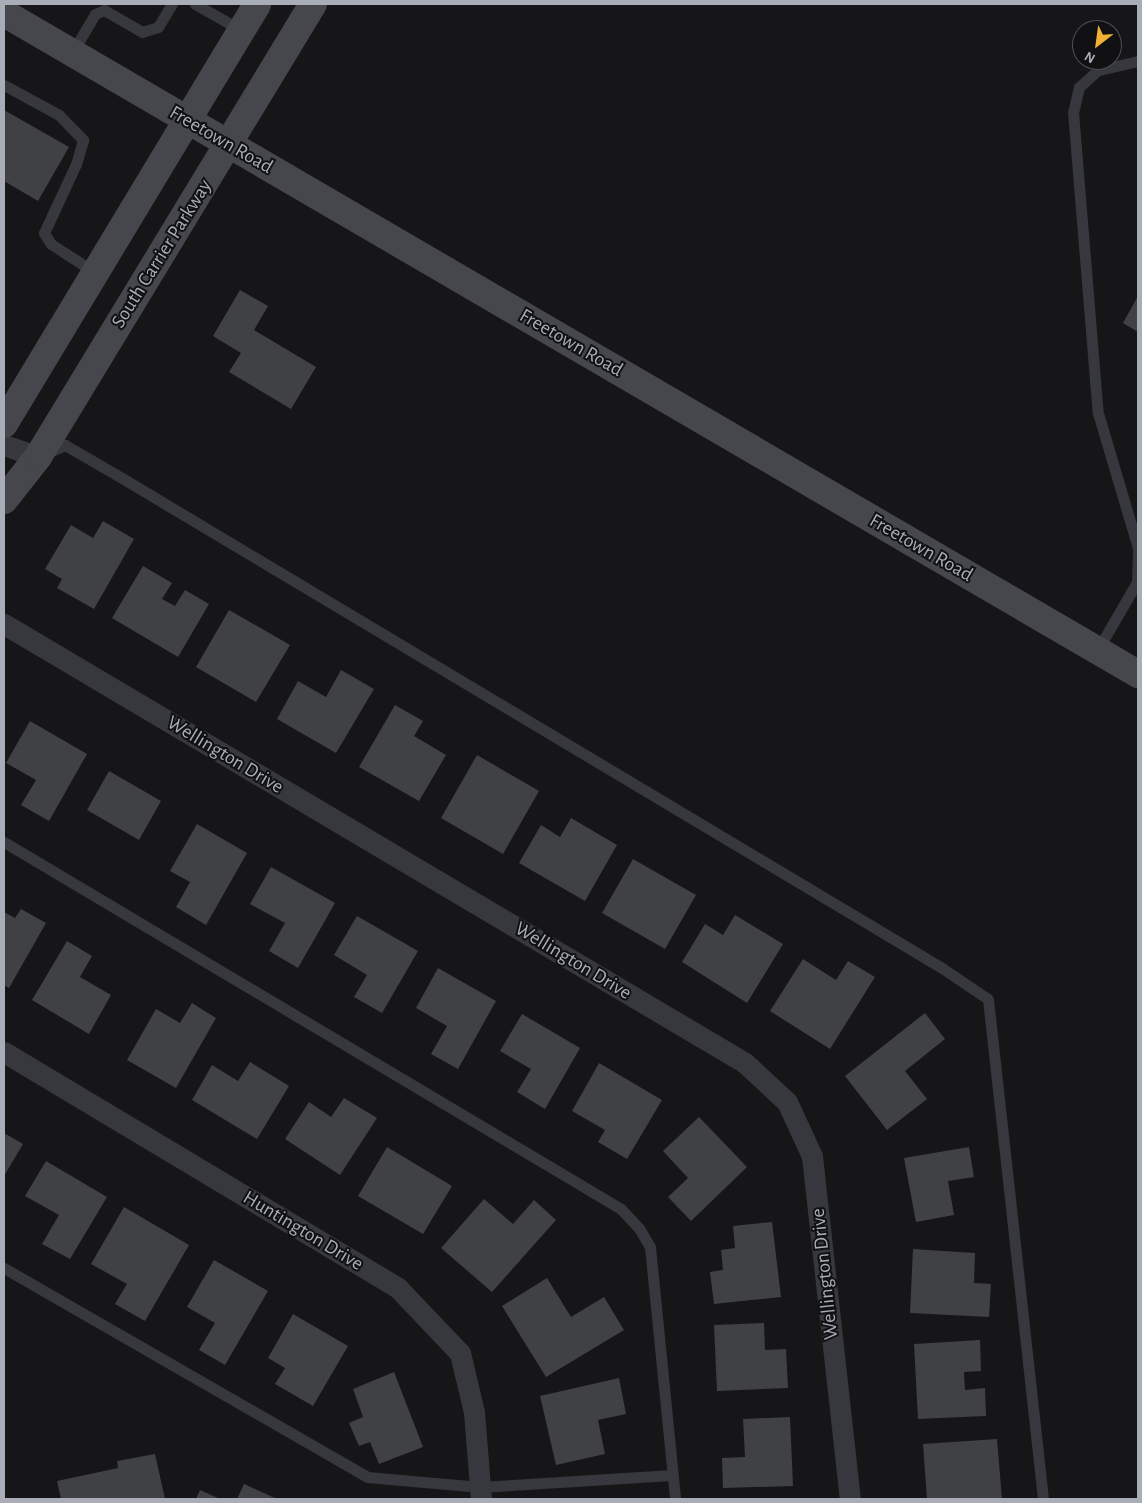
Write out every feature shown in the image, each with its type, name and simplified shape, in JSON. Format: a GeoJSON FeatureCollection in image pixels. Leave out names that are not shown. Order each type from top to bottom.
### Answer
{"type":"FeatureCollection","features":[{"type":"Feature","properties":{"kind":"street"},"geometry":{"type":"LineString","coordinates":[[4,424],[257,4]]}},
{"type":"Feature","properties":{"kind":"street","name":"South Carrier Parkway"},"geometry":{"type":"LineString","coordinates":[[4,500],[38,456],[230,146],[313,4]]}},
{"type":"Feature","properties":{"kind":"street","name":"Freetown Road"},"geometry":{"type":"LineString","coordinates":[[6,21],[72,54],[1138,674]]}},
{"type":"Feature","properties":{"kind":"street"},"geometry":{"type":"LineString","coordinates":[[4,445],[38,456]]}},
{"type":"Feature","properties":{"kind":"street","name":"Wellington Drive"},"geometry":{"type":"LineString","coordinates":[[4,624],[745,1063],[787,1102],[812,1156],[850,1499]]}},
{"type":"Feature","properties":{"kind":"street","name":"Huntington Drive"},"geometry":{"type":"LineString","coordinates":[[4,1052],[398,1288],[460,1353],[474,1412],[481,1493]]}},
{"type":"Feature","properties":{"kind":"lane"},"geometry":{"type":"LineString","coordinates":[[72,54],[95,14],[104,10],[142,32],[158,27],[172,4]]}},
{"type":"Feature","properties":{"kind":"lane"},"geometry":{"type":"LineString","coordinates":[[194,4],[241,30]]}},
{"type":"Feature","properties":{"kind":"lane"},"geometry":{"type":"LineString","coordinates":[[1097,651],[1137,582],[1138,549],[1098,413],[1073,112],[1079,87],[1098,70],[1138,61]]}},
{"type":"Feature","properties":{"kind":"lane"},"geometry":{"type":"LineString","coordinates":[[4,85],[59,115],[83,140],[76,164],[44,233],[51,244],[96,273]]}},
{"type":"Feature","properties":{"kind":"lane"},"geometry":{"type":"LineString","coordinates":[[38,456],[65,445],[942,968],[988,999],[1044,1499]]}},
{"type":"Feature","properties":{"kind":"lane"},"geometry":{"type":"LineString","coordinates":[[4,842],[621,1209],[640,1228],[650,1247],[675,1499]]}},
{"type":"Feature","properties":{"kind":"lane"},"geometry":{"type":"LineString","coordinates":[[4,1268],[367,1477],[481,1493],[672,1475]]}},
{"type":"Feature","properties":{"kind":"building"},"geometry":{"type":"Polygon","coordinates":[[[4,110],[69,147],[38,201],[4,181],[4,110]]]}},
{"type":"Feature","properties":{"kind":"building"},"geometry":{"type":"Polygon","coordinates":[[[240,290],[268,306],[254,330],[316,367],[291,409],[229,372],[241,353],[213,336],[240,290]]]}},
{"type":"Feature","properties":{"kind":"building"},"geometry":{"type":"Polygon","coordinates":[[[1138,296],[1138,332],[1123,323],[1138,296]]]}},
{"type":"Feature","properties":{"kind":"building"},"geometry":{"type":"Polygon","coordinates":[[[103,521],[134,539],[94,609],[57,588],[62,579],[45,569],[71,525],[93,538],[103,521]]]}},
{"type":"Feature","properties":{"kind":"building"},"geometry":{"type":"Polygon","coordinates":[[[143,566],[172,583],[162,599],[175,606],[185,590],[209,604],[178,657],[112,618],[143,566]]]}},
{"type":"Feature","properties":{"kind":"building"},"geometry":{"type":"Polygon","coordinates":[[[229,610],[290,645],[256,702],[196,667],[229,610]]]}},
{"type":"Feature","properties":{"kind":"building"},"geometry":{"type":"Polygon","coordinates":[[[341,670],[374,689],[336,753],[277,719],[298,681],[326,697],[341,670]]]}},
{"type":"Feature","properties":{"kind":"building"},"geometry":{"type":"Polygon","coordinates":[[[395,705],[423,721],[414,736],[446,755],[419,801],[359,767],[395,705]]]}},
{"type":"Feature","properties":{"kind":"building"},"geometry":{"type":"Polygon","coordinates":[[[30,721],[87,754],[49,821],[21,805],[36,780],[6,763],[30,721]]]}},
{"type":"Feature","properties":{"kind":"building"},"geometry":{"type":"Polygon","coordinates":[[[477,755],[539,791],[503,854],[441,818],[477,755]]]}},
{"type":"Feature","properties":{"kind":"building"},"geometry":{"type":"Polygon","coordinates":[[[109,771],[161,801],[139,840],[87,810],[109,771]]]}},
{"type":"Feature","properties":{"kind":"building"},"geometry":{"type":"Polygon","coordinates":[[[571,818],[617,845],[585,901],[519,863],[541,825],[560,837],[571,818]]]}},
{"type":"Feature","properties":{"kind":"building"},"geometry":{"type":"Polygon","coordinates":[[[197,824],[247,853],[206,925],[176,907],[190,882],[170,871],[197,824]]]}},
{"type":"Feature","properties":{"kind":"building"},"geometry":{"type":"Polygon","coordinates":[[[633,859],[696,895],[665,949],[602,913],[633,859]]]}},
{"type":"Feature","properties":{"kind":"building"},"geometry":{"type":"Polygon","coordinates":[[[271,867],[335,903],[298,968],[269,951],[285,923],[250,904],[271,867]]]}},
{"type":"Feature","properties":{"kind":"building"},"geometry":{"type":"Polygon","coordinates":[[[21,909],[46,923],[9,988],[4,985],[4,912],[15,918],[21,909]]]}},
{"type":"Feature","properties":{"kind":"building"},"geometry":{"type":"Polygon","coordinates":[[[735,915],[783,944],[747,1003],[682,962],[705,924],[723,935],[735,915]]]}},
{"type":"Feature","properties":{"kind":"building"},"geometry":{"type":"Polygon","coordinates":[[[357,916],[418,951],[382,1013],[354,997],[367,975],[334,955],[357,916]]]}},
{"type":"Feature","properties":{"kind":"building"},"geometry":{"type":"Polygon","coordinates":[[[67,941],[92,956],[80,977],[111,995],[89,1034],[32,1000],[67,941]]]}},
{"type":"Feature","properties":{"kind":"building"},"geometry":{"type":"Polygon","coordinates":[[[803,959],[836,980],[848,961],[875,977],[830,1049],[770,1011],[803,959]]]}},
{"type":"Feature","properties":{"kind":"building"},"geometry":{"type":"Polygon","coordinates":[[[438,968],[496,1001],[458,1069],[431,1054],[447,1026],[416,1008],[438,968]]]}},
{"type":"Feature","properties":{"kind":"building"},"geometry":{"type":"Polygon","coordinates":[[[192,1003],[216,1018],[176,1088],[127,1060],[156,1009],[180,1023],[192,1003]]]}},
{"type":"Feature","properties":{"kind":"building"},"geometry":{"type":"Polygon","coordinates":[[[925,1013],[945,1039],[905,1071],[927,1099],[887,1130],[845,1076],[925,1013]]]}},
{"type":"Feature","properties":{"kind":"building"},"geometry":{"type":"Polygon","coordinates":[[[522,1014],[580,1048],[545,1109],[517,1092],[531,1069],[500,1051],[522,1014]]]}},
{"type":"Feature","properties":{"kind":"building"},"geometry":{"type":"Polygon","coordinates":[[[250,1062],[289,1086],[257,1139],[192,1100],[212,1065],[238,1081],[250,1062]]]}},
{"type":"Feature","properties":{"kind":"building"},"geometry":{"type":"Polygon","coordinates":[[[599,1063],[662,1100],[627,1159],[598,1142],[605,1130],[572,1111],[599,1063]]]}},
{"type":"Feature","properties":{"kind":"building"},"geometry":{"type":"Polygon","coordinates":[[[344,1098],[377,1118],[340,1175],[285,1139],[309,1102],[331,1117],[344,1098]]]}},
{"type":"Feature","properties":{"kind":"building"},"geometry":{"type":"Polygon","coordinates":[[[699,1117],[747,1167],[691,1221],[668,1197],[688,1178],[663,1151],[699,1117]]]}},
{"type":"Feature","properties":{"kind":"building"},"geometry":{"type":"Polygon","coordinates":[[[4,1133],[23,1144],[4,1176],[4,1133]]]}},
{"type":"Feature","properties":{"kind":"building"},"geometry":{"type":"Polygon","coordinates":[[[387,1147],[452,1186],[423,1234],[358,1196],[387,1147]]]}},
{"type":"Feature","properties":{"kind":"building"},"geometry":{"type":"Polygon","coordinates":[[[969,1147],[974,1177],[948,1181],[954,1215],[916,1222],[904,1158],[969,1147]]]}},
{"type":"Feature","properties":{"kind":"building"},"geometry":{"type":"Polygon","coordinates":[[[46,1161],[107,1197],[70,1259],[42,1244],[59,1215],[25,1196],[46,1161]]]}},
{"type":"Feature","properties":{"kind":"building"},"geometry":{"type":"Polygon","coordinates":[[[484,1199],[513,1224],[534,1200],[556,1220],[492,1292],[441,1248],[484,1199]]]}},
{"type":"Feature","properties":{"kind":"building"},"geometry":{"type":"Polygon","coordinates":[[[124,1207],[189,1245],[145,1321],[115,1304],[127,1284],[91,1264],[124,1207]]]}},
{"type":"Feature","properties":{"kind":"building"},"geometry":{"type":"Polygon","coordinates":[[[772,1222],[781,1297],[714,1304],[710,1272],[723,1270],[721,1250],[735,1248],[733,1226],[772,1222]]]}},
{"type":"Feature","properties":{"kind":"building"},"geometry":{"type":"Polygon","coordinates":[[[913,1249],[975,1253],[974,1283],[991,1284],[989,1317],[910,1313],[913,1249]]]}},
{"type":"Feature","properties":{"kind":"building"},"geometry":{"type":"Polygon","coordinates":[[[214,1260],[268,1291],[225,1365],[199,1350],[215,1323],[187,1307],[214,1260]]]}},
{"type":"Feature","properties":{"kind":"building"},"geometry":{"type":"Polygon","coordinates":[[[547,1278],[571,1317],[604,1297],[624,1330],[546,1377],[502,1306],[547,1278]]]}},
{"type":"Feature","properties":{"kind":"building"},"geometry":{"type":"Polygon","coordinates":[[[293,1314],[348,1346],[313,1406],[275,1384],[285,1368],[268,1358],[293,1314]]]}},
{"type":"Feature","properties":{"kind":"building"},"geometry":{"type":"Polygon","coordinates":[[[764,1323],[765,1350],[786,1349],[788,1388],[717,1391],[714,1325],[764,1323]]]}},
{"type":"Feature","properties":{"kind":"building"},"geometry":{"type":"Polygon","coordinates":[[[980,1340],[981,1371],[964,1372],[965,1390],[985,1388],[986,1416],[918,1419],[914,1344],[980,1340]]]}},
{"type":"Feature","properties":{"kind":"building"},"geometry":{"type":"Polygon","coordinates":[[[394,1372],[423,1447],[379,1464],[370,1442],[359,1446],[349,1423],[363,1417],[353,1389],[394,1372]]]}},
{"type":"Feature","properties":{"kind":"building"},"geometry":{"type":"Polygon","coordinates":[[[619,1378],[626,1414],[598,1420],[605,1454],[556,1465],[540,1396],[619,1378]]]}},
{"type":"Feature","properties":{"kind":"building"},"geometry":{"type":"Polygon","coordinates":[[[790,1417],[793,1486],[723,1488],[722,1458],[745,1457],[743,1419],[790,1417]]]}},
{"type":"Feature","properties":{"kind":"building"},"geometry":{"type":"Polygon","coordinates":[[[997,1439],[1002,1499],[927,1499],[923,1444],[997,1439]]]}},
{"type":"Feature","properties":{"kind":"building"},"geometry":{"type":"Polygon","coordinates":[[[155,1454],[165,1499],[61,1499],[57,1481],[118,1468],[117,1461],[155,1454]]]}},
{"type":"Feature","properties":{"kind":"building"},"geometry":{"type":"Polygon","coordinates":[[[244,1484],[277,1499],[237,1499],[244,1484]]]}},
{"type":"Feature","properties":{"kind":"building"},"geometry":{"type":"Polygon","coordinates":[[[200,1490],[220,1499],[196,1499],[200,1490]]]}}]}
